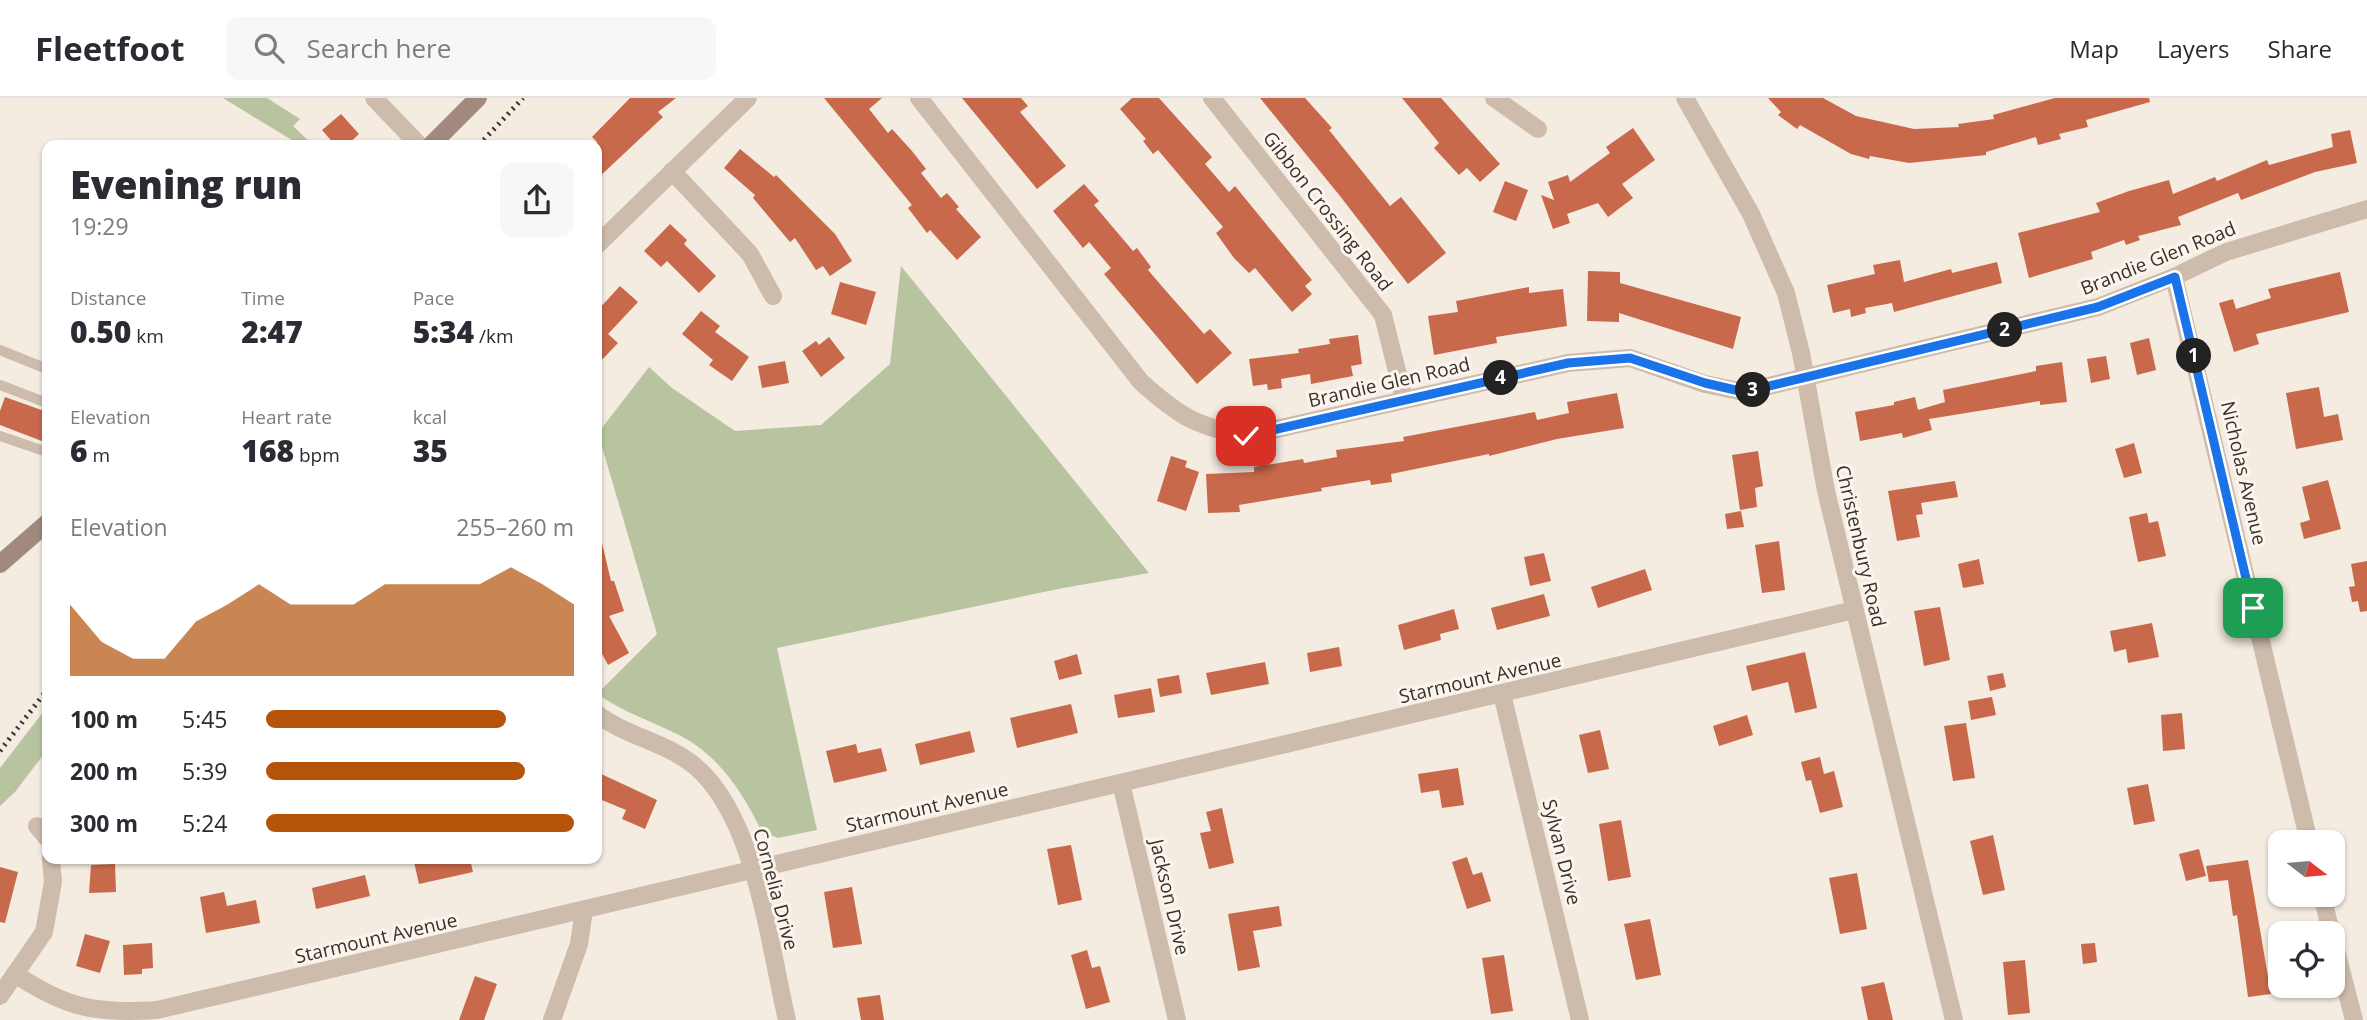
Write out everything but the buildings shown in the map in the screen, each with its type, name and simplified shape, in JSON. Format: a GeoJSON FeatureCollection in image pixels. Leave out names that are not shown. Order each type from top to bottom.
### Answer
{"type":"FeatureCollection","features":[{"type":"Feature","properties":{"kind":"main road"},"geometry":{"type":"LineString","coordinates":[[436,140],[478,98]]}},
{"type":"Feature","properties":{"kind":"main road"},"geometry":{"type":"LineString","coordinates":[[0,564],[42,527]]}},
{"type":"Feature","properties":{"kind":"street"},"geometry":{"type":"LineString","coordinates":[[374,98],[414,140]]}},
{"type":"Feature","properties":{"kind":"street"},"geometry":{"type":"LineString","coordinates":[[602,241],[748,98]]}},
{"type":"Feature","properties":{"kind":"street","name":"Brandie Glen Road"},"geometry":{"type":"LineString","coordinates":[[919,98],[1141,382],[1174,411],[1206,428],[1246,436],[1568,363],[1630,358],[1705,383],[1744,392],[1805,380],[2098,307],[2251,243],[2367,209]]}},
{"type":"Feature","properties":{"kind":"street","name":"Gibbon Crossing Road"},"geometry":{"type":"LineString","coordinates":[[1212,98],[1383,315],[1404,399]]}},
{"type":"Feature","properties":{"kind":"street"},"geometry":{"type":"LineString","coordinates":[[1494,98],[1538,129]]}},
{"type":"Feature","properties":{"kind":"street","name":"Christenbury Road"},"geometry":{"type":"LineString","coordinates":[[1685,98],[1751,214],[1786,293],[1826,491],[1954,1020]]}},
{"type":"Feature","properties":{"kind":"street"},"geometry":{"type":"LineString","coordinates":[[672,171],[750,254],[773,296]]}},
{"type":"Feature","properties":{"kind":"street","name":"Nicholas Avenue"},"geometry":{"type":"LineString","coordinates":[[2175,277],[2306,830]]}},
{"type":"Feature","properties":{"kind":"street","name":"Starmount Avenue"},"geometry":{"type":"LineString","coordinates":[[15,974],[49,997],[96,1010],[157,1010],[1854,610]]}},
{"type":"Feature","properties":{"kind":"street","name":"Sylvan Drive"},"geometry":{"type":"LineString","coordinates":[[1502,694],[1580,1020]]}},
{"type":"Feature","properties":{"kind":"street","name":"Cornelia Drive"},"geometry":{"type":"LineString","coordinates":[[602,717],[695,766],[728,805],[752,870],[787,1020]]}},
{"type":"Feature","properties":{"kind":"street","name":"Jackson Drive"},"geometry":{"type":"LineString","coordinates":[[1121,783],[1177,1020]]}},
{"type":"Feature","properties":{"kind":"street"},"geometry":{"type":"LineString","coordinates":[[0,996],[44,932],[53,882],[51,864]]}},
{"type":"Feature","properties":{"kind":"street"},"geometry":{"type":"LineString","coordinates":[[552,1020],[579,944],[584,910]]}},
{"type":"Feature","properties":{"kind":"street"},"geometry":{"type":"LineString","coordinates":[[2345,985],[2354,1020]]}},
{"type":"Feature","properties":{"kind":"lane"},"geometry":{"type":"LineString","coordinates":[[0,351],[42,367]]}},
{"type":"Feature","properties":{"kind":"lane"},"geometry":{"type":"LineString","coordinates":[[0,385],[42,401]]}},
{"type":"Feature","properties":{"kind":"lane"},"geometry":{"type":"LineString","coordinates":[[0,436],[42,450]]}},
{"type":"Feature","properties":{"kind":"green space"},"geometry":{"type":"Polygon","coordinates":[[[223,98],[267,98],[300,119],[293,126],[308,140],[292,140],[223,98]]]}},
{"type":"Feature","properties":{"kind":"green space"},"geometry":{"type":"Polygon","coordinates":[[[901,266],[1149,573],[1063,588],[777,648],[817,830],[778,838],[762,832],[738,789],[706,753],[679,735],[602,697],[602,689],[657,634],[602,447],[602,428],[649,367],[672,388],[735,431],[821,425],[890,364],[901,266]]]}},
{"type":"Feature","properties":{"kind":"green space"},"geometry":{"type":"Polygon","coordinates":[[[42,713],[42,757],[15,792],[0,806],[0,768],[42,713]]]}},
{"type":"Feature","properties":{"kind":"railway"},"geometry":{"type":"LineString","coordinates":[[484,140],[523,98]]}},
{"type":"Feature","properties":{"kind":"railway"},"geometry":{"type":"LineString","coordinates":[[0,751],[42,696]]}},
{"type":"Feature","properties":{"kind":"route"},"geometry":{"type":"LineString","coordinates":[[1246,436],[1568,363],[1630,358],[1705,383],[1744,392],[1805,380],[2098,307],[2175,277],[2253,608]]}}]}
